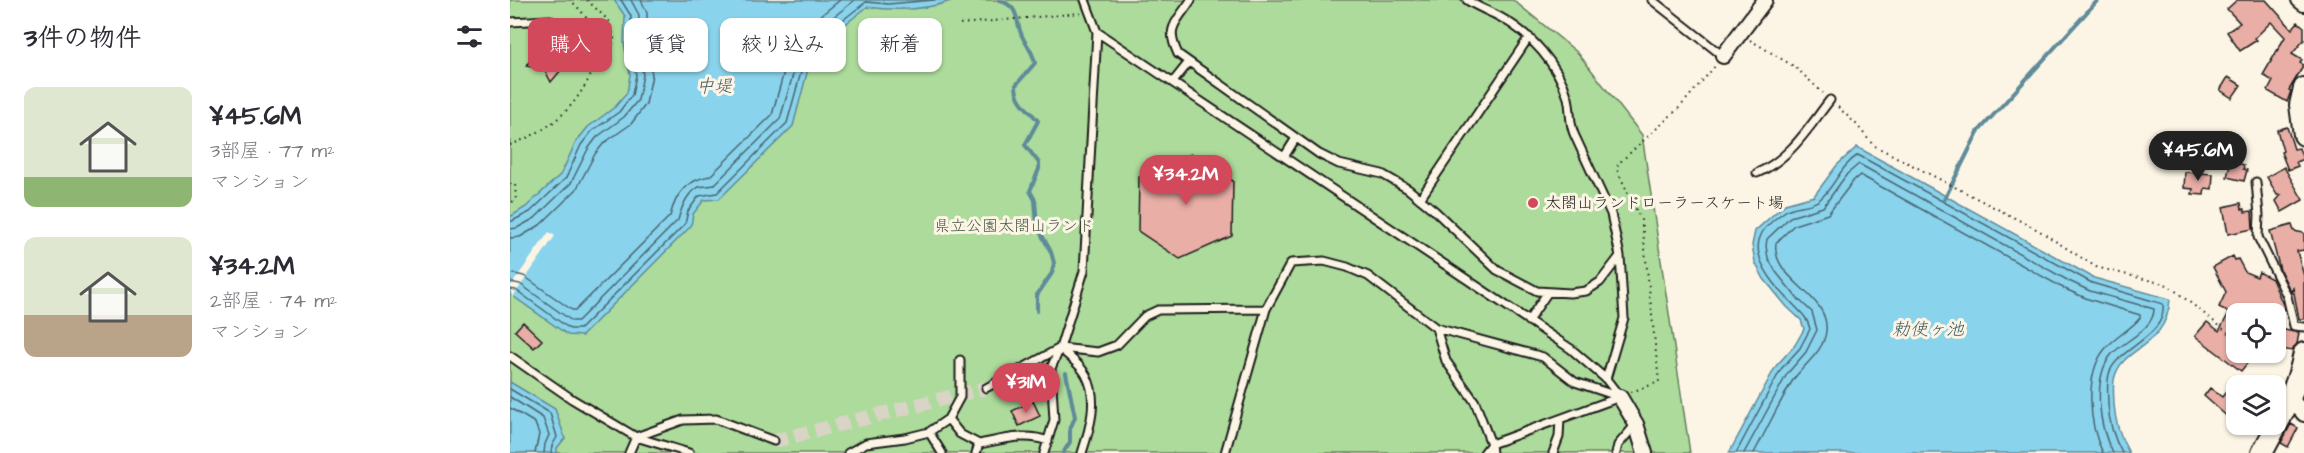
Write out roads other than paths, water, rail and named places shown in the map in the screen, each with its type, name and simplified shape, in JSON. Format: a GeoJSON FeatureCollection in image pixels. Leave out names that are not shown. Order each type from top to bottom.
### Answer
{"type":"FeatureCollection","features":[{"type":"Feature","properties":{"kind":"street"},"geometry":{"type":"LineString","coordinates":[[1723,56],[1766,0]]}},
{"type":"Feature","properties":{"kind":"street"},"geometry":{"type":"LineString","coordinates":[[2299,0],[2304,4]]}},
{"type":"Feature","properties":{"kind":"street"},"geometry":{"type":"LineString","coordinates":[[2304,88],[2300,105],[2304,135]]}},
{"type":"Feature","properties":{"kind":"street"},"geometry":{"type":"LineString","coordinates":[[2262,453],[2291,399],[2304,353]]}},
{"type":"Feature","properties":{"kind":"street"},"geometry":{"type":"LineString","coordinates":[[1620,397],[1636,424],[1645,453]]}},
{"type":"Feature","properties":{"kind":"street"},"geometry":{"type":"LineString","coordinates":[[2291,399],[2304,414]]}},
{"type":"Feature","properties":{"kind":"lane"},"geometry":{"type":"LineString","coordinates":[[1044,453],[1054,420],[1050,368],[1060,348],[1084,271],[1097,32],[1085,0]]}},
{"type":"Feature","properties":{"kind":"lane"},"geometry":{"type":"LineString","coordinates":[[1191,0],[1172,28],[1171,40],[1178,54],[1319,154],[1339,165],[1382,174],[1420,199],[1497,270],[1537,291],[1586,291],[1600,282],[1620,256]]}},
{"type":"Feature","properties":{"kind":"lane"},"geometry":{"type":"LineString","coordinates":[[1467,0],[1501,17],[1529,37],[1550,60],[1569,100],[1570,125],[1611,214],[1620,256],[1624,318],[1606,379]]}},
{"type":"Feature","properties":{"kind":"lane"},"geometry":{"type":"LineString","coordinates":[[1652,0],[1723,56]]}},
{"type":"Feature","properties":{"kind":"lane"},"geometry":{"type":"LineString","coordinates":[[510,22],[528,21]]}},
{"type":"Feature","properties":{"kind":"lane"},"geometry":{"type":"LineString","coordinates":[[1097,32],[1571,349],[1606,379],[1620,397]]}},
{"type":"Feature","properties":{"kind":"lane"},"geometry":{"type":"LineString","coordinates":[[1420,199],[1529,37]]}},
{"type":"Feature","properties":{"kind":"lane"},"geometry":{"type":"LineString","coordinates":[[1173,82],[1189,62]]}},
{"type":"Feature","properties":{"kind":"lane"},"geometry":{"type":"LineString","coordinates":[[1757,173],[1786,155],[1830,100]]}},
{"type":"Feature","properties":{"kind":"lane"},"geometry":{"type":"LineString","coordinates":[[1284,157],[1296,138]]}},
{"type":"Feature","properties":{"kind":"lane"},"geometry":{"type":"LineString","coordinates":[[2256,182],[2258,237],[2287,296],[2294,326],[2304,327]]}},
{"type":"Feature","properties":{"kind":"lane"},"geometry":{"type":"LineString","coordinates":[[1225,453],[1266,309],[1291,262],[1324,261],[1347,267],[1368,276],[1436,328],[1543,357],[1575,382],[1620,397]]}},
{"type":"Feature","properties":{"kind":"lane"},"geometry":{"type":"LineString","coordinates":[[1528,321],[1548,292]]}},
{"type":"Feature","properties":{"kind":"lane"},"geometry":{"type":"LineString","coordinates":[[986,388],[1060,348],[1098,352],[1117,345],[1145,316],[1158,310],[1266,309]]}},
{"type":"Feature","properties":{"kind":"lane"},"geometry":{"type":"LineString","coordinates":[[1436,328],[1446,361],[1475,402],[1491,444],[1492,453]]}},
{"type":"Feature","properties":{"kind":"lane"},"geometry":{"type":"LineString","coordinates":[[1060,348],[1085,373],[1093,393],[1089,430],[1082,453]]}},
{"type":"Feature","properties":{"kind":"lane"},"geometry":{"type":"LineString","coordinates":[[510,356],[572,399],[636,437],[689,453]]}},
{"type":"Feature","properties":{"kind":"lane"},"geometry":{"type":"LineString","coordinates":[[848,453],[866,443],[929,432],[948,419],[960,397],[960,360]]}},
{"type":"Feature","properties":{"kind":"lane"},"geometry":{"type":"LineString","coordinates":[[1484,453],[1491,444],[1620,397]]}},
{"type":"Feature","properties":{"kind":"lane"},"geometry":{"type":"LineString","coordinates":[[629,453],[636,437],[683,420],[716,419],[774,441]]}},
{"type":"Feature","properties":{"kind":"lane"},"geometry":{"type":"LineString","coordinates":[[948,419],[960,434],[979,444],[1016,437],[1040,438],[1048,441]]}},
{"type":"Feature","properties":{"kind":"lane"},"geometry":{"type":"LineString","coordinates":[[1554,453],[1559,438],[1560,419]]}},
{"type":"Feature","properties":{"kind":"lane"},"geometry":{"type":"LineString","coordinates":[[1616,453],[1618,445],[1636,424]]}},
{"type":"Feature","properties":{"kind":"lane"},"geometry":{"type":"LineString","coordinates":[[929,432],[942,453]]}},
{"type":"Feature","properties":{"kind":"lane"},"geometry":{"type":"LineString","coordinates":[[976,453],[979,444]]}},
{"type":"Feature","properties":{"kind":"water","name":"中堤"},"geometry":{"type":"Polygon","coordinates":[[[614,0],[954,0],[911,9],[867,7],[846,24],[846,18],[720,18],[720,72],[807,72],[793,126],[719,199],[704,200],[693,214],[691,226],[582,336],[568,335],[510,294],[510,217],[526,207],[561,174],[576,142],[588,127],[615,107],[627,93],[629,72],[708,72],[708,18],[625,18],[614,0]]]}},
{"type":"Feature","properties":{"kind":"water","name":"勅使ヶ池"},"geometry":{"type":"Polygon","coordinates":[[[1857,147],[2094,278],[2170,299],[2167,315],[2154,337],[2127,358],[2115,376],[2113,390],[2116,417],[2129,453],[1729,453],[1776,366],[1795,345],[1804,329],[1801,320],[1764,279],[1755,262],[1752,245],[1755,231],[1785,204],[1814,196],[1837,165],[1857,147]]]}},
{"type":"Feature","properties":{"kind":"water"},"geometry":{"type":"Polygon","coordinates":[[[510,382],[555,409],[565,438],[557,448],[557,453],[510,453],[510,382]]]}},
{"type":"Feature","properties":{"kind":"waterway"},"geometry":{"type":"LineString","coordinates":[[999,0],[1014,10],[1022,36],[1035,63],[1016,85],[1020,100],[1038,121],[1025,145],[1039,163],[1039,169],[1030,191],[1035,200],[1037,226],[1051,252],[1054,263],[1052,273],[1037,295],[1037,311]]}},
{"type":"Feature","properties":{"kind":"waterway"},"geometry":{"type":"LineString","coordinates":[[1944,200],[1978,132],[2098,0]]}},
{"type":"Feature","properties":{"kind":"waterway"},"geometry":{"type":"LineString","coordinates":[[1063,453],[1070,442],[1070,429],[1075,417],[1066,373]]}},
{"type":"Feature","properties":{"kind":"tunnel"},"geometry":{"type":"LineString","coordinates":[[774,441],[986,388]]}},
{"type":"Feature","properties":{"kind":"place","name":"太閤山ランドローラースケート場"},"geometry":{"type":"Point","coordinates":[1533,203]}},
{"type":"Feature","properties":{"kind":"park label","name":"県立公園太閤山ランド"},"geometry":{"type":"Point","coordinates":[1014,226]}}]}
